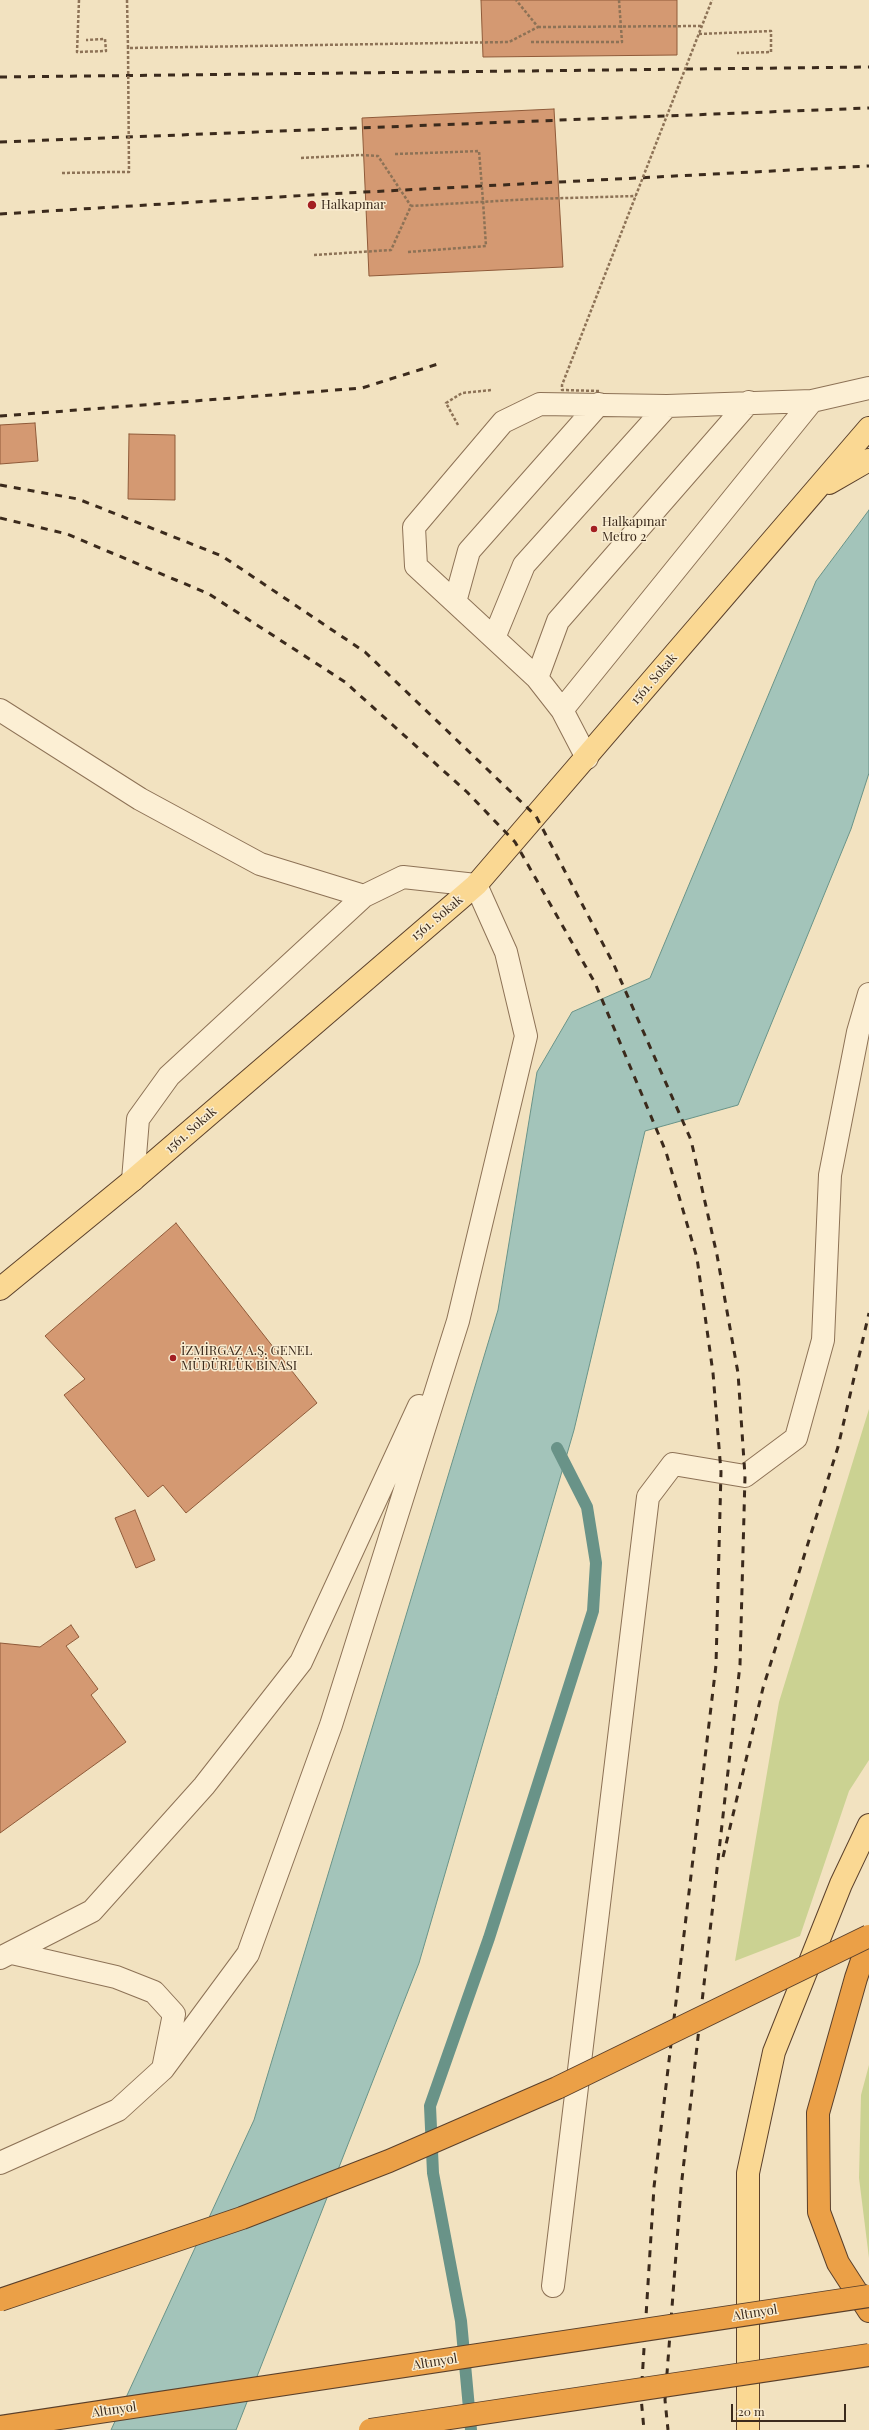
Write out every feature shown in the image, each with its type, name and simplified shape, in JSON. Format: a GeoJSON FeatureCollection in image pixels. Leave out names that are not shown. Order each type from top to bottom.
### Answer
{"type":"FeatureCollection","features":[{"type":"Feature","properties":{"kind":"highway"},"geometry":{"type":"LineString","coordinates":[[0,2300],[234,2220],[389,2161],[557,2088],[869,1936]]}},
{"type":"Feature","properties":{"kind":"highway"},"geometry":{"type":"LineString","coordinates":[[869,1940],[856,1978],[818,2113],[819,2212],[838,2263],[869,2311]]}},
{"type":"Feature","properties":{"kind":"highway","name":"Altınyol"},"geometry":{"type":"LineString","coordinates":[[0,2427],[869,2296]]}},
{"type":"Feature","properties":{"kind":"highway"},"geometry":{"type":"LineString","coordinates":[[370,2430],[869,2355]]}},
{"type":"Feature","properties":{"kind":"main road","name":"1561. Sokak"},"geometry":{"type":"LineString","coordinates":[[0,1289],[133,1180],[476,885],[587,758],[869,428]]}},
{"type":"Feature","properties":{"kind":"main road"},"geometry":{"type":"LineString","coordinates":[[816,490],[869,460]]}},
{"type":"Feature","properties":{"kind":"main road"},"geometry":{"type":"LineString","coordinates":[[748,2430],[748,2173],[774,2052],[841,1884],[869,1825]]}},
{"type":"Feature","properties":{"kind":"lane"},"geometry":{"type":"LineString","coordinates":[[587,758],[562,710],[537,678],[416,566],[414,527],[503,422],[540,404],[599,397],[667,406],[812,401],[869,388]]}},
{"type":"Feature","properties":{"kind":"lane"},"geometry":{"type":"LineString","coordinates":[[456,602],[469,551],[599,397]]}},
{"type":"Feature","properties":{"kind":"lane"},"geometry":{"type":"LineString","coordinates":[[562,710],[812,401]]}},
{"type":"Feature","properties":{"kind":"lane"},"geometry":{"type":"LineString","coordinates":[[537,678],[558,620],[749,402]]}},
{"type":"Feature","properties":{"kind":"lane"},"geometry":{"type":"LineString","coordinates":[[494,638],[524,566],[667,406]]}},
{"type":"Feature","properties":{"kind":"lane"},"geometry":{"type":"LineString","coordinates":[[0,710],[140,799],[260,864],[364,896]]}},
{"type":"Feature","properties":{"kind":"lane"},"geometry":{"type":"LineString","coordinates":[[0,2163],[118,2110],[163,2069],[248,1954],[331,1725],[458,1321],[526,1036],[506,952],[476,885],[403,877],[364,896],[169,1076],[138,1119],[133,1180]]}},
{"type":"Feature","properties":{"kind":"lane"},"geometry":{"type":"LineString","coordinates":[[553,2286],[648,1497],[673,1464],[745,1476],[796,1438],[823,1340],[830,1174],[858,1032],[869,994]]}},
{"type":"Feature","properties":{"kind":"lane"},"geometry":{"type":"LineString","coordinates":[[6,1955],[92,1911],[204,1786],[301,1662],[458,1321]]}},
{"type":"Feature","properties":{"kind":"lane"},"geometry":{"type":"LineString","coordinates":[[6,1955],[116,1977],[154,1992],[174,2014],[163,2069]]}},
{"type":"Feature","properties":{"kind":"path"},"geometry":{"type":"LineString","coordinates":[[79,0],[77,52],[106,51],[105,39],[86,40]]}},
{"type":"Feature","properties":{"kind":"path"},"geometry":{"type":"LineString","coordinates":[[62,173],[129,172],[127,0]]}},
{"type":"Feature","properties":{"kind":"path"},"geometry":{"type":"LineString","coordinates":[[516,0],[538,27]]}},
{"type":"Feature","properties":{"kind":"path"},"geometry":{"type":"LineString","coordinates":[[531,42],[622,42],[619,0]]}},
{"type":"Feature","properties":{"kind":"path"},"geometry":{"type":"LineString","coordinates":[[599,397],[562,390],[562,385],[712,0]]}},
{"type":"Feature","properties":{"kind":"path"},"geometry":{"type":"LineString","coordinates":[[128,48],[170,46],[483,43],[509,42],[538,27],[702,26]]}},
{"type":"Feature","properties":{"kind":"path"},"geometry":{"type":"LineString","coordinates":[[699,34],[771,31],[771,52],[737,53]]}},
{"type":"Feature","properties":{"kind":"path"},"geometry":{"type":"LineString","coordinates":[[395,154],[479,151],[486,246],[408,252]]}},
{"type":"Feature","properties":{"kind":"path"},"geometry":{"type":"LineString","coordinates":[[301,158],[378,156],[411,206]]}},
{"type":"Feature","properties":{"kind":"path"},"geometry":{"type":"LineString","coordinates":[[411,206],[483,201],[636,196]]}},
{"type":"Feature","properties":{"kind":"path"},"geometry":{"type":"LineString","coordinates":[[314,255],[391,250],[411,206]]}},
{"type":"Feature","properties":{"kind":"path"},"geometry":{"type":"LineString","coordinates":[[462,393],[446,403],[474,456]]}},
{"type":"Feature","properties":{"kind":"green space"},"geometry":{"type":"Polygon","coordinates":[[[869,1409],[869,1760],[849,1791],[800,1936],[735,1961],[779,1702],[869,1409]]]}},
{"type":"Feature","properties":{"kind":"green space"},"geometry":{"type":"Polygon","coordinates":[[[869,2065],[869,2258],[859,2178],[861,2095],[869,2065]]]}},
{"type":"Feature","properties":{"kind":"water"},"geometry":{"type":"Polygon","coordinates":[[[869,510],[869,773],[851,829],[738,1105],[645,1131],[574,1430],[419,1963],[236,2430],[111,2430],[254,2120],[498,1310],[537,1072],[572,1012],[650,978],[816,581],[869,510]]]}},
{"type":"Feature","properties":{"kind":"building"},"geometry":{"type":"Polygon","coordinates":[[[481,0],[677,0],[677,55],[483,57],[481,0]]]}},
{"type":"Feature","properties":{"kind":"building"},"geometry":{"type":"Polygon","coordinates":[[[554,109],[563,267],[369,276],[362,118],[554,109]]]}},
{"type":"Feature","properties":{"kind":"building"},"geometry":{"type":"Polygon","coordinates":[[[35,423],[38,461],[0,464],[0,425],[35,423]]]}},
{"type":"Feature","properties":{"kind":"building"},"geometry":{"type":"Polygon","coordinates":[[[129,434],[175,435],[175,500],[128,499],[129,434]]]}},
{"type":"Feature","properties":{"kind":"building","name":"İZMİRGAZ A.Ş. GENEL MÜDÜRLÜK BİNASI"},"geometry":{"type":"Polygon","coordinates":[[[176,1223],[317,1403],[186,1513],[163,1485],[148,1497],[64,1395],[85,1379],[45,1336],[176,1223]]]}},
{"type":"Feature","properties":{"kind":"building"},"geometry":{"type":"Polygon","coordinates":[[[135,1510],[155,1560],[136,1568],[115,1518],[135,1510]]]}},
{"type":"Feature","properties":{"kind":"building"},"geometry":{"type":"Polygon","coordinates":[[[71,1625],[79,1637],[66,1646],[98,1689],[91,1695],[126,1742],[0,1833],[0,1643],[40,1647],[71,1625]]]}},
{"type":"Feature","properties":{"kind":"waterway"},"geometry":{"type":"LineString","coordinates":[[471,2430],[461,2321],[433,2173],[430,2106],[489,1938],[593,1611],[596,1563],[587,1507],[557,1448]]}},
{"type":"Feature","properties":{"kind":"railway"},"geometry":{"type":"LineString","coordinates":[[0,77],[869,67]]}},
{"type":"Feature","properties":{"kind":"railway"},"geometry":{"type":"LineString","coordinates":[[0,142],[869,108]]}},
{"type":"Feature","properties":{"kind":"railway"},"geometry":{"type":"LineString","coordinates":[[0,214],[327,194],[869,166]]}},
{"type":"Feature","properties":{"kind":"railway"},"geometry":{"type":"LineString","coordinates":[[0,416],[362,388],[438,364]]}},
{"type":"Feature","properties":{"kind":"railway"},"geometry":{"type":"LineString","coordinates":[[0,485],[78,499],[222,556],[365,652],[536,816],[614,965],[691,1140],[717,1255],[738,1373],[745,1476],[740,1665],[681,2188],[665,2400],[668,2430]]}},
{"type":"Feature","properties":{"kind":"railway"},"geometry":{"type":"LineString","coordinates":[[0,518],[67,534],[209,594],[345,682],[467,792],[515,842],[595,983],[666,1152],[697,1258],[713,1373],[721,1472],[716,1665],[654,2187],[641,2397],[644,2430]]}},
{"type":"Feature","properties":{"kind":"railway"},"geometry":{"type":"LineString","coordinates":[[723,1857],[763,1688],[838,1447],[869,1313]]}},
{"type":"Feature","properties":{"kind":"place","name":"Halkapınar"},"geometry":{"type":"Point","coordinates":[312,205]}},
{"type":"Feature","properties":{"kind":"place","name":"Halkapınar Metro 2"},"geometry":{"type":"Point","coordinates":[594,529]}},
{"type":"Feature","properties":{"kind":"place","name":"İZMİRGAZ A.Ş. GENEL MÜDÜRLÜK BİNASI"},"geometry":{"type":"Point","coordinates":[173,1358]}}]}
